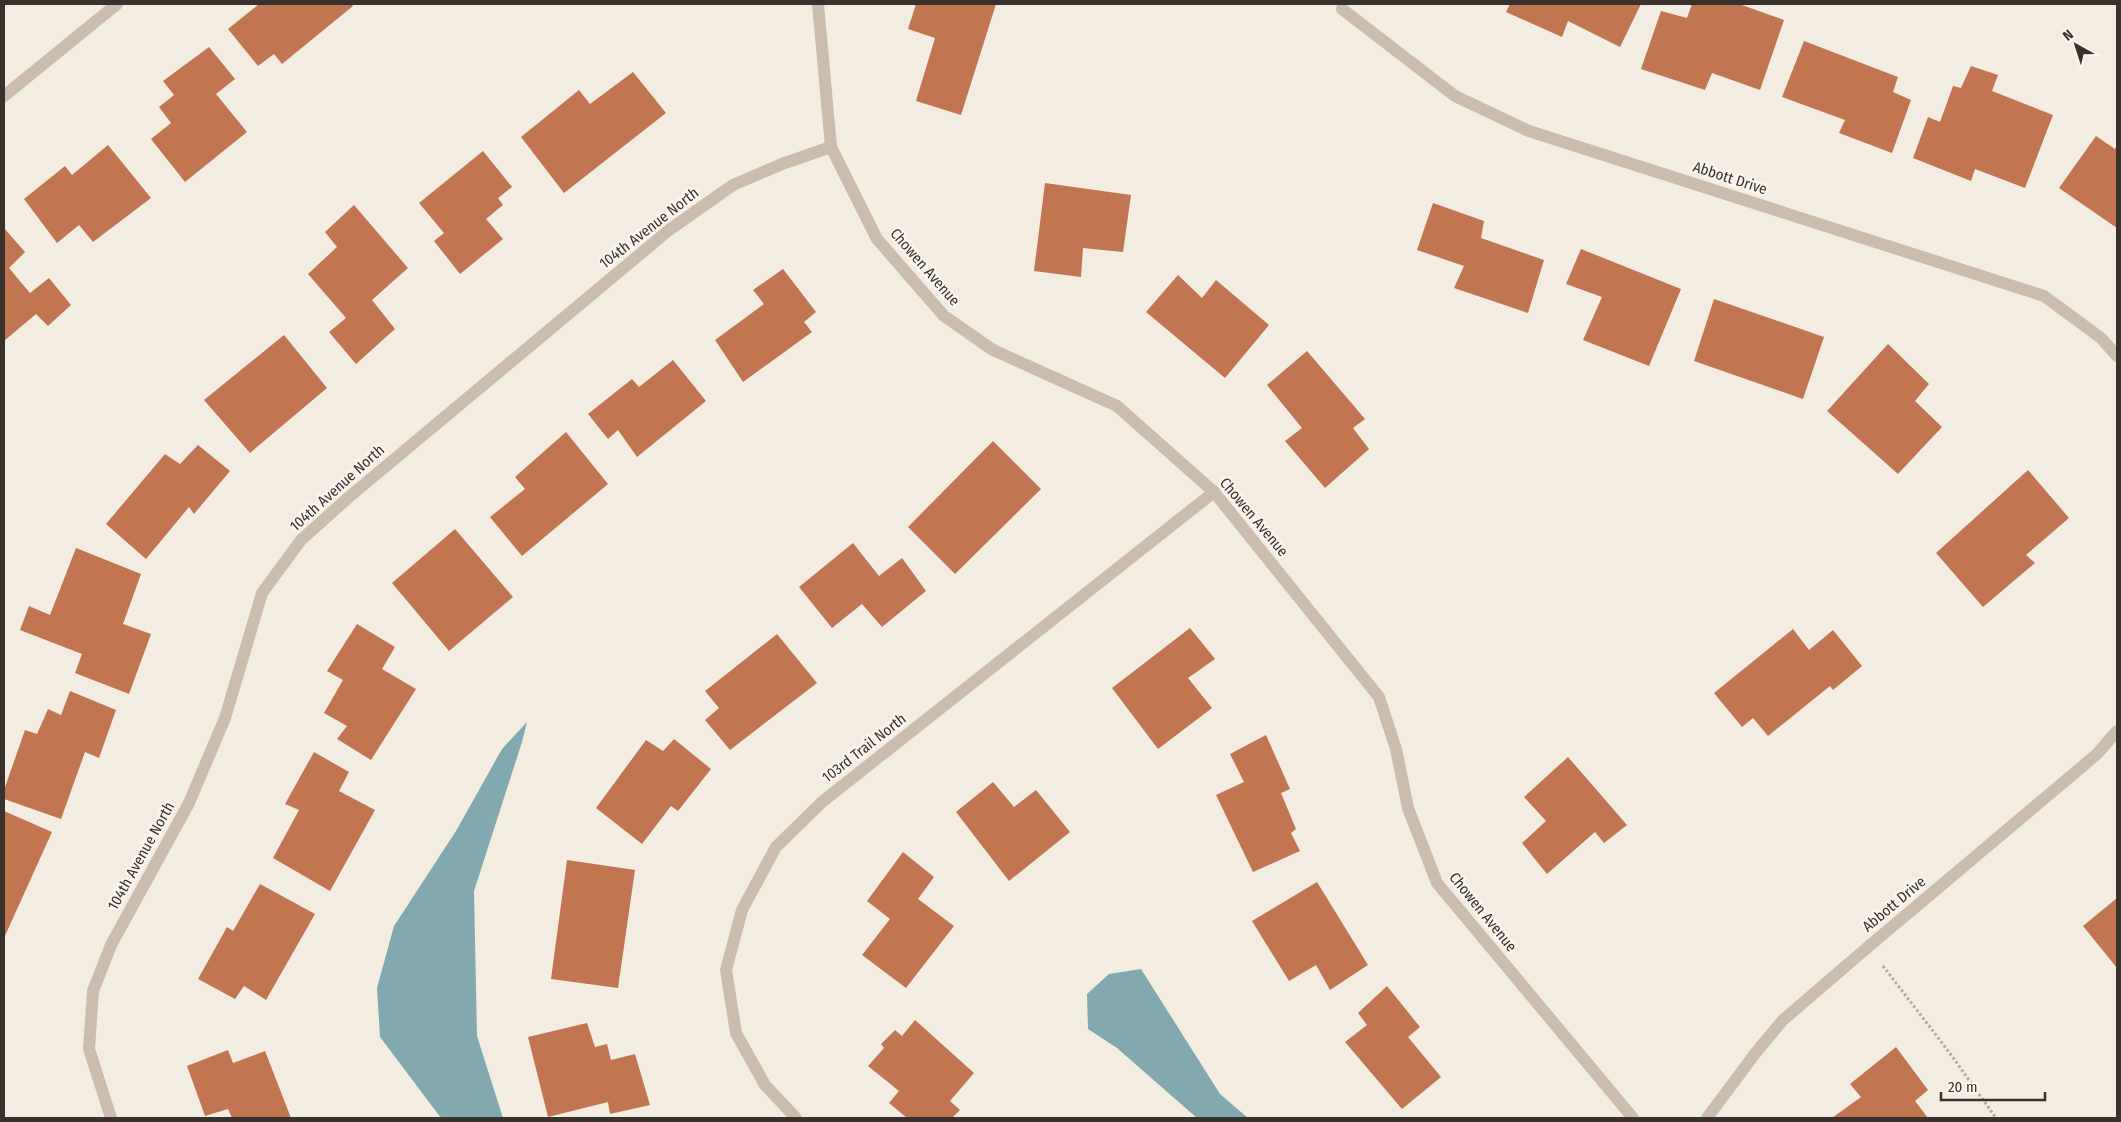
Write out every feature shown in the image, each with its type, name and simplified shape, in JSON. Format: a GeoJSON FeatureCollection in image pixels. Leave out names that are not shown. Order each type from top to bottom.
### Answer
{"type":"FeatureCollection","features":[{"type":"Feature","properties":{"kind":"street"},"geometry":{"type":"LineString","coordinates":[[4,96],[116,4]]}},
{"type":"Feature","properties":{"kind":"street","name":"Chowen Avenue"},"geometry":{"type":"LineString","coordinates":[[818,4],[831,147],[877,239],[944,316],[993,350],[1116,406],[1214,492],[1379,697],[1396,749],[1408,808],[1437,883],[1633,1118]]}},
{"type":"Feature","properties":{"kind":"street","name":"Abbott Drive"},"geometry":{"type":"LineString","coordinates":[[1342,9],[1455,96],[1529,131],[2044,296],[2101,338],[2117,356]]}},
{"type":"Feature","properties":{"kind":"street","name":"104th Avenue North"},"geometry":{"type":"LineString","coordinates":[[111,1118],[89,1049],[93,991],[111,945],[189,803],[225,718],[262,593],[302,540],[349,497],[669,230],[733,186],[782,164],[831,147]]}},
{"type":"Feature","properties":{"kind":"street","name":"103rd Trail North"},"geometry":{"type":"LineString","coordinates":[[796,1118],[765,1085],[736,1033],[726,970],[742,910],[776,847],[822,802],[1214,492]]}},
{"type":"Feature","properties":{"kind":"street","name":"Abbott Drive"},"geometry":{"type":"LineString","coordinates":[[1707,1118],[1757,1051],[1784,1020],[2097,754],[2117,731]]}},
{"type":"Feature","properties":{"kind":"path"},"geometry":{"type":"LineString","coordinates":[[1868,947],[1949,1052],[1996,1118]]}},
{"type":"Feature","properties":{"kind":"water"},"geometry":{"type":"Polygon","coordinates":[[[527,722],[474,891],[477,1036],[503,1118],[441,1118],[380,1037],[377,988],[394,926],[456,831],[502,749],[527,722]]]}},
{"type":"Feature","properties":{"kind":"water"},"geometry":{"type":"Polygon","coordinates":[[[1141,969],[1220,1094],[1248,1118],[1197,1118],[1117,1048],[1088,1029],[1087,994],[1109,974],[1141,969]]]}},
{"type":"Feature","properties":{"kind":"building"},"geometry":{"type":"Polygon","coordinates":[[[259,4],[351,4],[353,6],[282,64],[274,54],[258,66],[228,29],[259,4]]]}},
{"type":"Feature","properties":{"kind":"building"},"geometry":{"type":"Polygon","coordinates":[[[916,4],[996,4],[961,115],[916,101],[935,38],[908,29],[916,4]]]}},
{"type":"Feature","properties":{"kind":"building"},"geometry":{"type":"Polygon","coordinates":[[[1510,4],[1641,4],[1620,47],[1568,21],[1562,37],[1506,12],[1510,4]]]}},
{"type":"Feature","properties":{"kind":"building"},"geometry":{"type":"Polygon","coordinates":[[[1692,4],[1739,4],[1784,20],[1760,90],[1712,73],[1705,90],[1641,69],[1661,11],[1687,18],[1692,4]]]}},
{"type":"Feature","properties":{"kind":"building"},"geometry":{"type":"Polygon","coordinates":[[[1804,41],[1898,77],[1893,92],[1911,100],[1892,153],[1839,133],[1845,120],[1782,97],[1804,41]]]}},
{"type":"Feature","properties":{"kind":"building"},"geometry":{"type":"Polygon","coordinates":[[[209,47],[235,79],[216,94],[247,132],[185,182],[151,139],[171,123],[159,107],[174,95],[163,81],[209,47]]]}},
{"type":"Feature","properties":{"kind":"building"},"geometry":{"type":"Polygon","coordinates":[[[1971,66],[1998,75],[1992,91],[2053,115],[2025,188],[1975,169],[1971,181],[1913,158],[1928,117],[1940,122],[1953,86],[1961,88],[1971,66]]]}},
{"type":"Feature","properties":{"kind":"building"},"geometry":{"type":"Polygon","coordinates":[[[633,72],[666,113],[564,193],[521,137],[579,90],[590,104],[633,72]]]}},
{"type":"Feature","properties":{"kind":"building"},"geometry":{"type":"Polygon","coordinates":[[[2096,136],[2115,149],[2117,145],[2117,228],[2059,188],[2096,136]]]}},
{"type":"Feature","properties":{"kind":"building"},"geometry":{"type":"Polygon","coordinates":[[[108,145],[151,198],[93,242],[79,225],[57,243],[24,199],[65,166],[72,175],[108,145]]]}},
{"type":"Feature","properties":{"kind":"building"},"geometry":{"type":"Polygon","coordinates":[[[483,151],[512,187],[498,198],[503,205],[486,219],[503,239],[460,274],[434,241],[444,233],[419,203],[483,151]]]}},
{"type":"Feature","properties":{"kind":"building"},"geometry":{"type":"Polygon","coordinates":[[[1045,183],[1131,195],[1123,252],[1083,248],[1081,277],[1034,271],[1045,183]]]}},
{"type":"Feature","properties":{"kind":"building"},"geometry":{"type":"Polygon","coordinates":[[[1433,203],[1484,221],[1481,238],[1544,260],[1528,313],[1454,288],[1464,266],[1417,250],[1433,203]]]}},
{"type":"Feature","properties":{"kind":"building"},"geometry":{"type":"Polygon","coordinates":[[[354,205],[408,268],[372,300],[395,329],[356,364],[329,332],[346,318],[308,274],[337,247],[325,232],[354,205]]]}},
{"type":"Feature","properties":{"kind":"building"},"geometry":{"type":"Polygon","coordinates":[[[4,228],[25,252],[9,268],[30,293],[49,278],[71,305],[48,326],[36,314],[4,341],[4,228]]]}},
{"type":"Feature","properties":{"kind":"building"},"geometry":{"type":"Polygon","coordinates":[[[1581,249],[1681,289],[1649,366],[1583,340],[1602,297],[1566,284],[1581,249]]]}},
{"type":"Feature","properties":{"kind":"building"},"geometry":{"type":"Polygon","coordinates":[[[783,269],[816,312],[804,322],[812,332],[743,382],[715,340],[764,304],[753,290],[783,269]]]}},
{"type":"Feature","properties":{"kind":"building"},"geometry":{"type":"Polygon","coordinates":[[[1178,275],[1202,298],[1216,280],[1269,325],[1225,378],[1146,312],[1178,275]]]}},
{"type":"Feature","properties":{"kind":"building"},"geometry":{"type":"Polygon","coordinates":[[[1714,299],[1824,337],[1803,399],[1694,361],[1714,299]]]}},
{"type":"Feature","properties":{"kind":"building"},"geometry":{"type":"Polygon","coordinates":[[[284,335],[327,388],[250,453],[204,400],[284,335]]]}},
{"type":"Feature","properties":{"kind":"building"},"geometry":{"type":"Polygon","coordinates":[[[1888,344],[1929,384],[1915,401],[1942,427],[1898,474],[1827,411],[1888,344]]]}},
{"type":"Feature","properties":{"kind":"building"},"geometry":{"type":"Polygon","coordinates":[[[1307,351],[1365,419],[1353,428],[1369,449],[1325,488],[1285,441],[1302,428],[1267,385],[1307,351]]]}},
{"type":"Feature","properties":{"kind":"building"},"geometry":{"type":"Polygon","coordinates":[[[673,360],[706,401],[637,457],[618,430],[608,439],[588,414],[632,379],[639,387],[673,360]]]}},
{"type":"Feature","properties":{"kind":"building"},"geometry":{"type":"Polygon","coordinates":[[[566,432],[608,484],[522,556],[490,517],[525,489],[515,477],[566,432]]]}},
{"type":"Feature","properties":{"kind":"building"},"geometry":{"type":"Polygon","coordinates":[[[993,441],[1041,489],[955,574],[908,527],[993,441]]]}},
{"type":"Feature","properties":{"kind":"building"},"geometry":{"type":"Polygon","coordinates":[[[198,445],[230,471],[194,514],[189,507],[146,559],[106,524],[165,454],[180,464],[198,445]]]}},
{"type":"Feature","properties":{"kind":"building"},"geometry":{"type":"Polygon","coordinates":[[[2028,470],[2069,518],[2026,555],[2035,563],[1983,607],[1936,553],[2028,470]]]}},
{"type":"Feature","properties":{"kind":"building"},"geometry":{"type":"Polygon","coordinates":[[[455,529],[513,597],[449,651],[392,583],[455,529]]]}},
{"type":"Feature","properties":{"kind":"building"},"geometry":{"type":"Polygon","coordinates":[[[853,543],[879,576],[902,558],[926,591],[882,627],[862,604],[832,628],[799,587],[853,543]]]}},
{"type":"Feature","properties":{"kind":"building"},"geometry":{"type":"Polygon","coordinates":[[[76,548],[141,574],[123,624],[151,634],[129,694],[75,673],[82,654],[20,630],[29,606],[50,615],[76,548]]]}},
{"type":"Feature","properties":{"kind":"building"},"geometry":{"type":"Polygon","coordinates":[[[357,624],[395,647],[382,669],[416,689],[371,760],[337,739],[347,726],[324,713],[343,680],[327,671],[357,624]]]}},
{"type":"Feature","properties":{"kind":"building"},"geometry":{"type":"Polygon","coordinates":[[[1190,628],[1215,659],[1188,678],[1212,708],[1158,749],[1112,688],[1190,628]]]}},
{"type":"Feature","properties":{"kind":"building"},"geometry":{"type":"Polygon","coordinates":[[[1793,629],[1809,650],[1833,630],[1862,666],[1833,690],[1830,686],[1768,736],[1753,718],[1742,727],[1714,693],[1793,629]]]}},
{"type":"Feature","properties":{"kind":"building"},"geometry":{"type":"Polygon","coordinates":[[[777,634],[817,683],[730,750],[705,720],[719,708],[705,691],[777,634]]]}},
{"type":"Feature","properties":{"kind":"building"},"geometry":{"type":"Polygon","coordinates":[[[70,691],[116,710],[99,758],[85,752],[61,819],[4,799],[4,790],[25,730],[37,734],[48,709],[61,715],[70,691]]]}},
{"type":"Feature","properties":{"kind":"building"},"geometry":{"type":"Polygon","coordinates":[[[1266,735],[1290,789],[1281,793],[1296,829],[1291,833],[1300,851],[1253,872],[1216,795],[1244,782],[1230,754],[1266,735]]]}},
{"type":"Feature","properties":{"kind":"building"},"geometry":{"type":"Polygon","coordinates":[[[674,739],[711,769],[678,811],[671,806],[642,844],[596,808],[646,740],[663,751],[674,739]]]}},
{"type":"Feature","properties":{"kind":"building"},"geometry":{"type":"Polygon","coordinates":[[[314,752],[349,772],[339,791],[375,810],[330,891],[273,858],[299,810],[285,804],[314,752]]]}},
{"type":"Feature","properties":{"kind":"building"},"geometry":{"type":"Polygon","coordinates":[[[1568,757],[1627,825],[1604,843],[1595,832],[1547,874],[1522,843],[1546,821],[1524,797],[1568,757]]]}},
{"type":"Feature","properties":{"kind":"building"},"geometry":{"type":"Polygon","coordinates":[[[993,782],[1014,807],[1036,790],[1070,832],[1009,881],[956,812],[993,782]]]}},
{"type":"Feature","properties":{"kind":"building"},"geometry":{"type":"Polygon","coordinates":[[[4,811],[52,832],[4,938],[4,811]]]}},
{"type":"Feature","properties":{"kind":"building"},"geometry":{"type":"Polygon","coordinates":[[[903,852],[934,877],[918,899],[954,926],[906,988],[862,955],[890,919],[867,901],[903,852]]]}},
{"type":"Feature","properties":{"kind":"building"},"geometry":{"type":"Polygon","coordinates":[[[567,860],[635,870],[618,988],[551,979],[567,860]]]}},
{"type":"Feature","properties":{"kind":"building"},"geometry":{"type":"Polygon","coordinates":[[[1317,882],[1368,965],[1330,990],[1316,965],[1289,981],[1252,921],[1317,882]]]}},
{"type":"Feature","properties":{"kind":"building"},"geometry":{"type":"Polygon","coordinates":[[[260,884],[315,914],[266,1000],[244,986],[235,999],[198,979],[227,927],[233,931],[260,884]]]}},
{"type":"Feature","properties":{"kind":"building"},"geometry":{"type":"Polygon","coordinates":[[[2117,898],[2117,968],[2083,926],[2117,898]]]}},
{"type":"Feature","properties":{"kind":"building"},"geometry":{"type":"Polygon","coordinates":[[[1387,986],[1420,1027],[1408,1037],[1441,1077],[1402,1109],[1345,1042],[1367,1025],[1358,1013],[1387,986]]]}},
{"type":"Feature","properties":{"kind":"building"},"geometry":{"type":"Polygon","coordinates":[[[915,1020],[974,1073],[950,1101],[960,1110],[952,1118],[907,1118],[889,1103],[899,1091],[868,1066],[884,1048],[881,1044],[895,1030],[902,1036],[915,1020]]]}},
{"type":"Feature","properties":{"kind":"building"},"geometry":{"type":"Polygon","coordinates":[[[587,1023],[595,1047],[607,1044],[611,1060],[635,1054],[650,1105],[610,1114],[608,1102],[548,1117],[528,1037],[587,1023]]]}},
{"type":"Feature","properties":{"kind":"building"},"geometry":{"type":"Polygon","coordinates":[[[1896,1047],[1928,1090],[1915,1101],[1928,1118],[1832,1118],[1861,1097],[1850,1084],[1896,1047]]]}},
{"type":"Feature","properties":{"kind":"building"},"geometry":{"type":"Polygon","coordinates":[[[228,1050],[233,1063],[265,1051],[291,1118],[232,1118],[228,1109],[205,1116],[187,1066],[228,1050]]]}}]}
